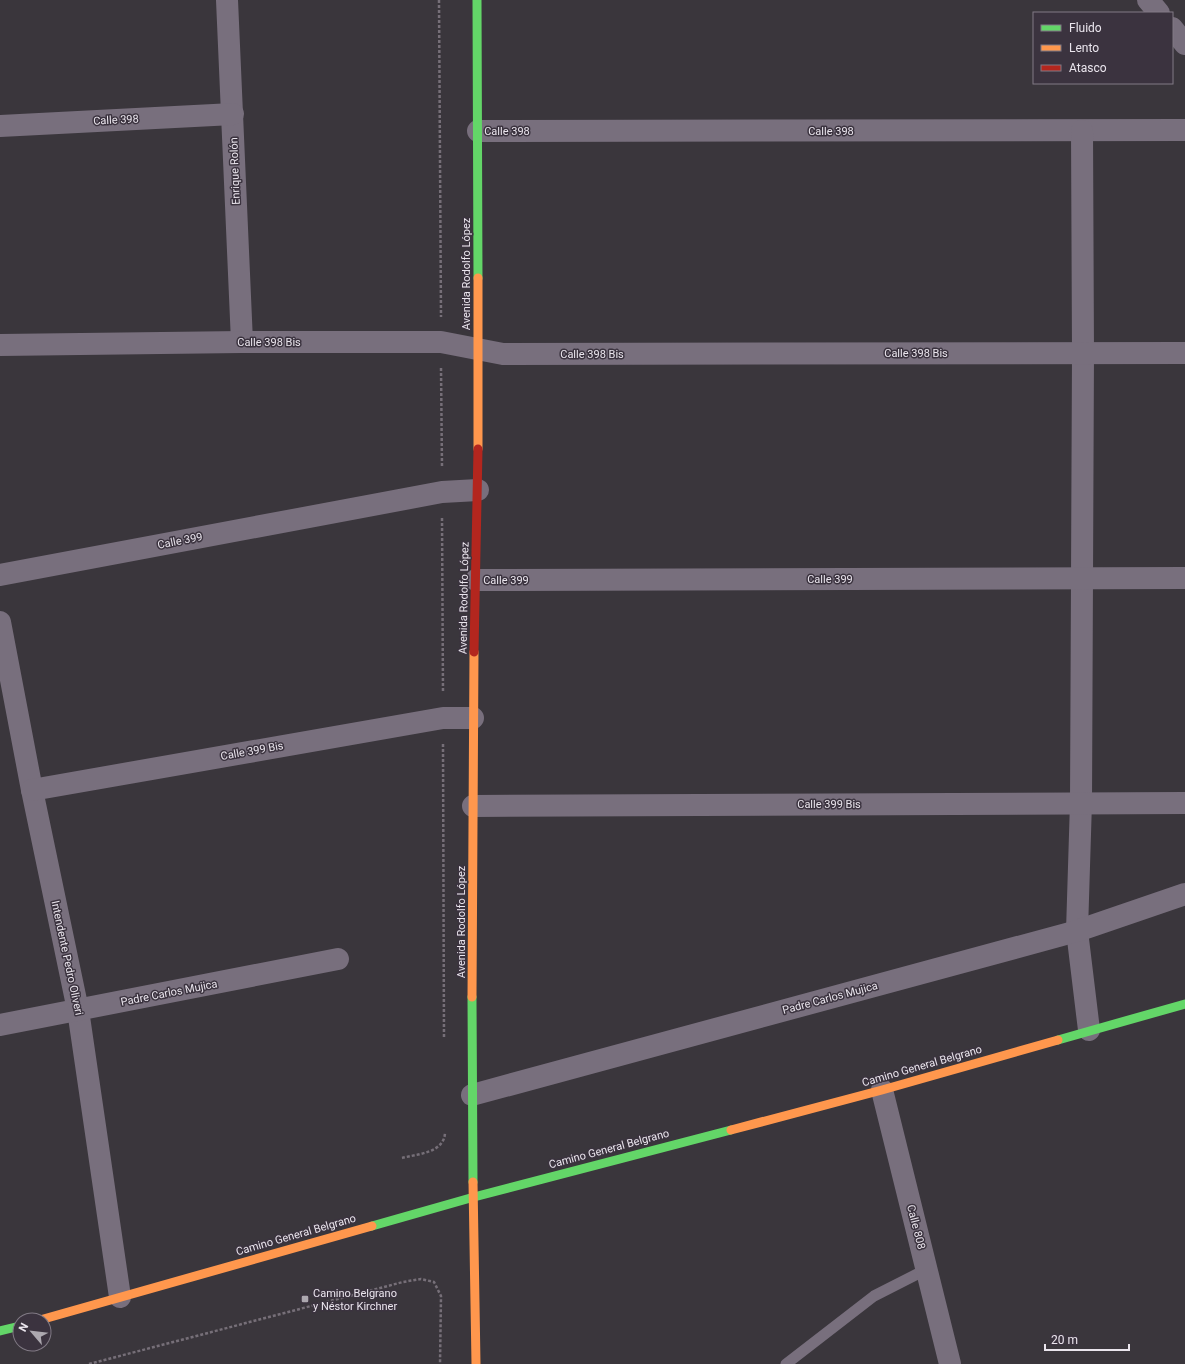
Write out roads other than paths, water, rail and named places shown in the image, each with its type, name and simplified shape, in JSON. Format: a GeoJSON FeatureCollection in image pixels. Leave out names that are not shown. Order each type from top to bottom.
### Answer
{"type":"FeatureCollection","features":[{"type":"Feature","properties":{"kind":"main road","name":"Avenida Rodolfo López"},"geometry":{"type":"LineString","coordinates":[[476,1364],[472,1095],[473,718],[478,490],[477,0]]}},
{"type":"Feature","properties":{"kind":"main road","name":"Camino General Belgrano"},"geometry":{"type":"LineString","coordinates":[[52,1317],[474,1197],[882,1090],[1089,1030],[1185,1004]]}},
{"type":"Feature","properties":{"kind":"main road"},"geometry":{"type":"LineString","coordinates":[[0,1331],[12,1328]]}},
{"type":"Feature","properties":{"kind":"street","name":"Enrique Rolón"},"geometry":{"type":"LineString","coordinates":[[227,0],[242,342]]}},
{"type":"Feature","properties":{"kind":"street"},"geometry":{"type":"LineString","coordinates":[[1148,0],[1158,12]]}},
{"type":"Feature","properties":{"kind":"street"},"geometry":{"type":"LineString","coordinates":[[1173,29],[1185,44]]}},
{"type":"Feature","properties":{"kind":"street","name":"Calle 398"},"geometry":{"type":"LineString","coordinates":[[0,126],[233,114]]}},
{"type":"Feature","properties":{"kind":"street","name":"Calle 398"},"geometry":{"type":"LineString","coordinates":[[478,131],[1185,130]]}},
{"type":"Feature","properties":{"kind":"street"},"geometry":{"type":"LineString","coordinates":[[1082,131],[1083,353],[1081,802],[1077,931],[1089,1030]]}},
{"type":"Feature","properties":{"kind":"street","name":"Calle 398 Bis"},"geometry":{"type":"LineString","coordinates":[[0,345],[242,342],[441,342],[503,354],[1185,353]]}},
{"type":"Feature","properties":{"kind":"street","name":"Calle 399"},"geometry":{"type":"LineString","coordinates":[[0,574],[442,492],[478,490]]}},
{"type":"Feature","properties":{"kind":"street","name":"Calle 399"},"geometry":{"type":"LineString","coordinates":[[476,580],[1185,578]]}},
{"type":"Feature","properties":{"kind":"street","name":"Intendente Pedro Oliveri"},"geometry":{"type":"LineString","coordinates":[[0,622],[32,790],[78,1010],[120,1297]]}},
{"type":"Feature","properties":{"kind":"street","name":"Calle 399 Bis"},"geometry":{"type":"LineString","coordinates":[[32,790],[443,718],[473,718]]}},
{"type":"Feature","properties":{"kind":"street","name":"Calle 399 Bis"},"geometry":{"type":"LineString","coordinates":[[473,806],[1081,802],[1185,803]]}},
{"type":"Feature","properties":{"kind":"street","name":"Padre Carlos Mujica"},"geometry":{"type":"LineString","coordinates":[[472,1095],[1077,931],[1185,894]]}},
{"type":"Feature","properties":{"kind":"street","name":"Padre Carlos Mujica"},"geometry":{"type":"LineString","coordinates":[[0,1025],[338,960]]}},
{"type":"Feature","properties":{"kind":"street","name":"Calle 808"},"geometry":{"type":"LineString","coordinates":[[882,1090],[950,1364]]}},
{"type":"Feature","properties":{"kind":"lane"},"geometry":{"type":"LineString","coordinates":[[786,1364],[874,1296],[927,1269]]}},
{"type":"Feature","properties":{"kind":"place","name":"Camino Belgrano y Néstor Kirchner"},"geometry":{"type":"Point","coordinates":[305,1299]}}]}
